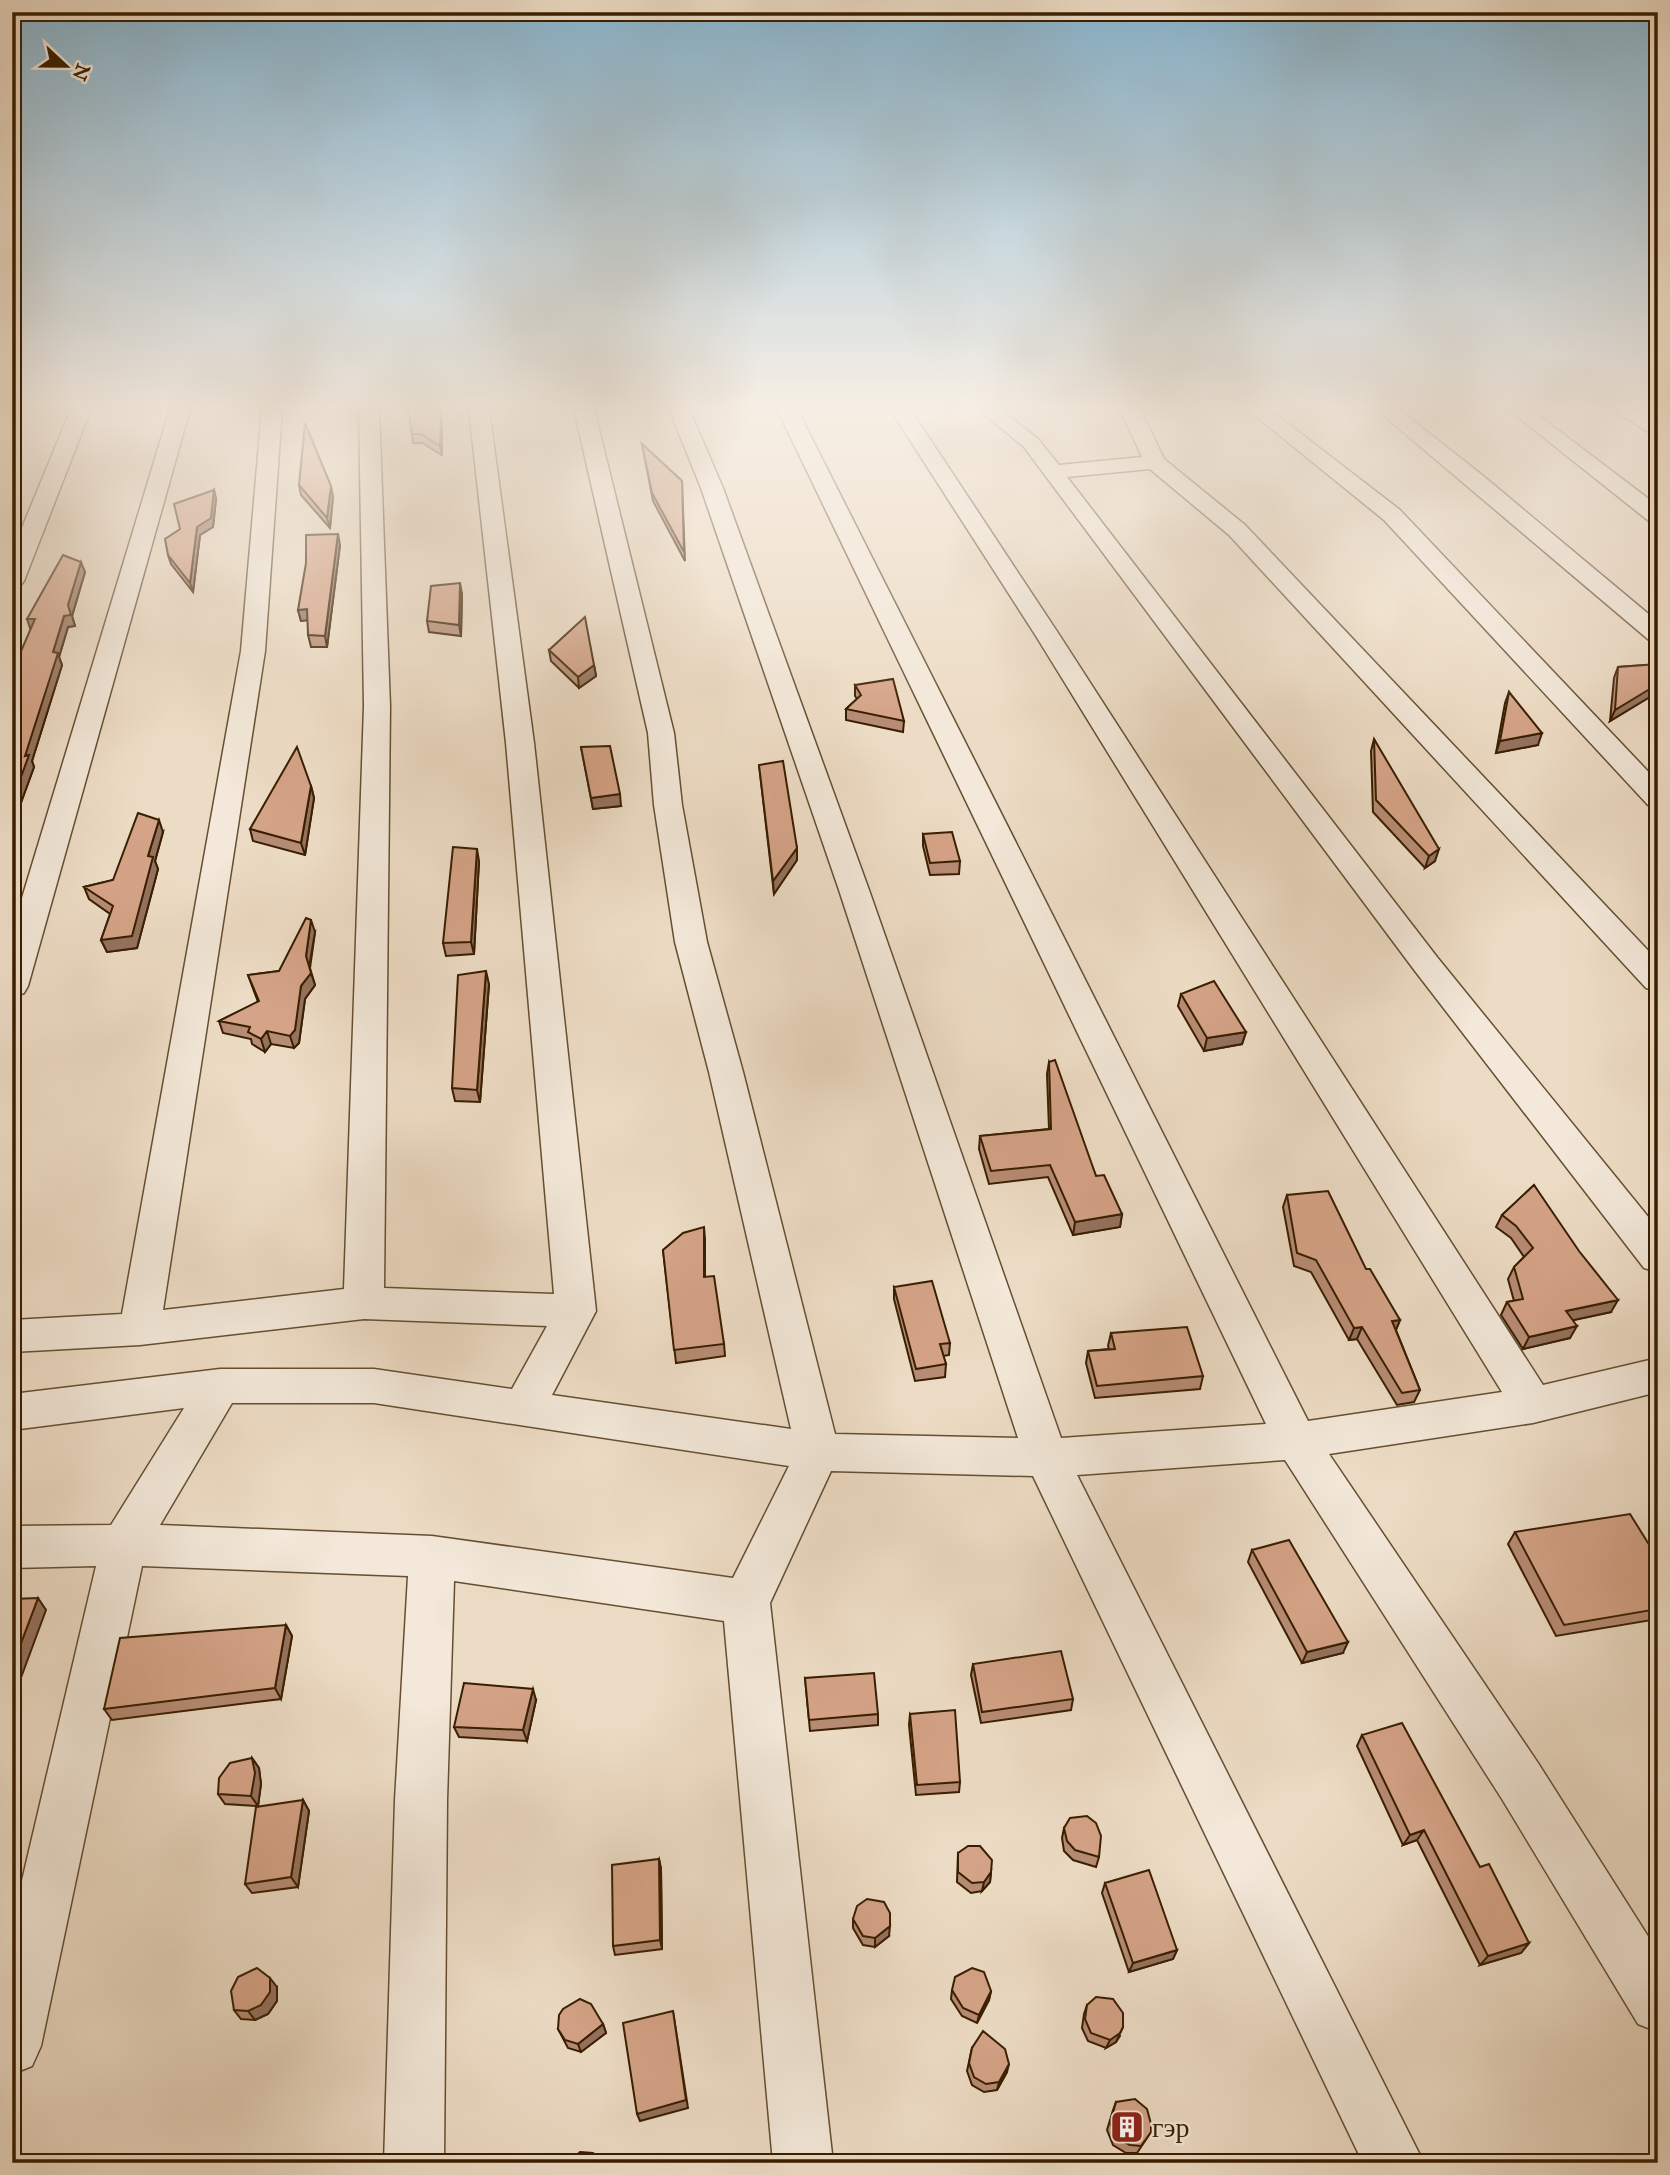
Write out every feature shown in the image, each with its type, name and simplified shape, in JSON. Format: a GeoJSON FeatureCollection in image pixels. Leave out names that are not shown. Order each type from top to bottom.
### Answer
{"type":"FeatureCollection","features":[{"type":"Feature","properties":{"kind":"street"},"geometry":{"type":"LineString","coordinates":[[12,581],[40,510]]}},
{"type":"Feature","properties":{"kind":"street"},"geometry":{"type":"LineString","coordinates":[[12,986],[150,510]]}},
{"type":"Feature","properties":{"kind":"street"},"geometry":{"type":"LineString","coordinates":[[140,1329],[253,651],[264,510]]}},
{"type":"Feature","properties":{"kind":"street"},"geometry":{"type":"LineString","coordinates":[[364,1303],[377,706],[372,510]]}},
{"type":"Feature","properties":{"kind":"street"},"geometry":{"type":"LineString","coordinates":[[491,510],[520,743],[576,1311],[523,1409]]}},
{"type":"Feature","properties":{"kind":"street"},"geometry":{"type":"LineString","coordinates":[[608,510],[661,733],[668,805],[691,942],[726,1072],[818,1452],[746,1602],[803,2163]]}},
{"type":"Feature","properties":{"kind":"street"},"geometry":{"type":"LineString","coordinates":[[720,510],[854,890],[1046,1458],[1394,2163]]}},
{"type":"Feature","properties":{"kind":"street"},"geometry":{"type":"LineString","coordinates":[[845,510],[1296,1441],[1520,1781],[1658,2004]]}},
{"type":"Feature","properties":{"kind":"street"},"geometry":{"type":"LineString","coordinates":[[966,510],[1532,1405]]}},
{"type":"Feature","properties":{"kind":"street"},"geometry":{"type":"LineString","coordinates":[[1082,510],[1426,964],[1658,1257]]}},
{"type":"Feature","properties":{"kind":"street"},"geometry":{"type":"LineString","coordinates":[[1211,510],[1237,530],[1658,981]]}},
{"type":"Feature","properties":{"kind":"street"},"geometry":{"type":"LineString","coordinates":[[1385,510],[1658,799]]}},
{"type":"Feature","properties":{"kind":"street"},"geometry":{"type":"LineString","coordinates":[[1512,510],[1658,635]]}},
{"type":"Feature","properties":{"kind":"street"},"geometry":{"type":"LineString","coordinates":[[12,1336],[140,1329],[364,1303],[576,1311]]}},
{"type":"Feature","properties":{"kind":"street"},"geometry":{"type":"LineString","coordinates":[[12,1412],[220,1386],[374,1386],[818,1452],[1046,1458],[1296,1441],[1532,1405],[1658,1374]]}},
{"type":"Feature","properties":{"kind":"street"},"geometry":{"type":"LineString","coordinates":[[12,2046],[124,1544],[220,1386]]}},
{"type":"Feature","properties":{"kind":"street"},"geometry":{"type":"LineString","coordinates":[[12,1548],[124,1544],[285,1547],[432,1557],[746,1602]]}},
{"type":"Feature","properties":{"kind":"street"},"geometry":{"type":"LineString","coordinates":[[414,2163],[421,1800],[432,1557]]}},
{"type":"Feature","properties":{"kind":"building"},"geometry":{"type":"Polygon","coordinates":[[[176,510],[212,510],[211,518],[197,527],[190,583],[168,555],[165,539],[180,529],[176,510]]]}},
{"type":"Feature","properties":{"kind":"building"},"geometry":{"type":"Polygon","coordinates":[[[661,510],[683,510],[684,552],[661,510]]]}},
{"type":"Feature","properties":{"kind":"building"},"geometry":{"type":"Polygon","coordinates":[[[338,534],[325,636],[308,635],[307,609],[298,610],[306,563],[306,535],[338,534]]]}},
{"type":"Feature","properties":{"kind":"building"},"geometry":{"type":"Polygon","coordinates":[[[63,555],[81,562],[68,605],[71,615],[64,616],[53,652],[58,653],[25,756],[29,755],[12,796],[12,684],[18,658],[35,619],[27,619],[63,555]]]}},
{"type":"Feature","properties":{"kind":"building"},"geometry":{"type":"Polygon","coordinates":[[[460,583],[459,625],[427,621],[431,586],[460,583]]]}},
{"type":"Feature","properties":{"kind":"building"},"geometry":{"type":"Polygon","coordinates":[[[585,617],[594,665],[578,677],[549,650],[585,617]]]}},
{"type":"Feature","properties":{"kind":"building"},"geometry":{"type":"Polygon","coordinates":[[[1658,664],[1658,684],[1615,710],[1618,667],[1658,664]]]}},
{"type":"Feature","properties":{"kind":"building"},"geometry":{"type":"Polygon","coordinates":[[[893,679],[904,721],[846,709],[861,695],[855,685],[893,679]]]}},
{"type":"Feature","properties":{"kind":"building"},"geometry":{"type":"Polygon","coordinates":[[[1509,692],[1542,733],[1500,741],[1509,692]]]}},
{"type":"Feature","properties":{"kind":"building"},"geometry":{"type":"Polygon","coordinates":[[[1374,739],[1439,849],[1429,856],[1376,800],[1374,739]]]}},
{"type":"Feature","properties":{"kind":"building"},"geometry":{"type":"Polygon","coordinates":[[[610,746],[620,794],[591,798],[581,747],[610,746]]]}},
{"type":"Feature","properties":{"kind":"building"},"geometry":{"type":"Polygon","coordinates":[[[297,747],[311,786],[301,843],[250,829],[297,747]]]}},
{"type":"Feature","properties":{"kind":"building"},"geometry":{"type":"Polygon","coordinates":[[[783,761],[797,848],[773,881],[759,765],[783,761]]]}},
{"type":"Feature","properties":{"kind":"building"},"geometry":{"type":"Polygon","coordinates":[[[138,813],[159,820],[148,856],[153,857],[132,936],[101,940],[113,906],[84,887],[113,880],[138,813]]]}},
{"type":"Feature","properties":{"kind":"building"},"geometry":{"type":"Polygon","coordinates":[[[952,832],[960,861],[930,863],[923,834],[952,832]]]}},
{"type":"Feature","properties":{"kind":"building"},"geometry":{"type":"Polygon","coordinates":[[[453,847],[477,849],[471,942],[443,943],[453,847]]]}},
{"type":"Feature","properties":{"kind":"building"},"geometry":{"type":"Polygon","coordinates":[[[306,918],[311,920],[306,956],[311,973],[301,986],[295,1030],[290,1036],[267,1031],[261,1039],[248,1032],[250,1027],[219,1021],[259,1001],[248,975],[279,971],[306,918]]]}},
{"type":"Feature","properties":{"kind":"building"},"geometry":{"type":"Polygon","coordinates":[[[486,971],[477,1090],[452,1088],[458,975],[486,971]]]}},
{"type":"Feature","properties":{"kind":"building"},"geometry":{"type":"Polygon","coordinates":[[[1214,981],[1246,1032],[1207,1038],[1181,994],[1214,981]]]}},
{"type":"Feature","properties":{"kind":"building"},"geometry":{"type":"Polygon","coordinates":[[[1055,1060],[1096,1176],[1104,1175],[1122,1214],[1075,1222],[1050,1165],[991,1171],[980,1136],[1051,1129],[1049,1062],[1055,1060]]]}},
{"type":"Feature","properties":{"kind":"building"},"geometry":{"type":"Polygon","coordinates":[[[1534,1185],[1579,1251],[1618,1300],[1566,1311],[1577,1326],[1529,1337],[1507,1302],[1523,1299],[1514,1267],[1533,1248],[1516,1226],[1502,1215],[1534,1185]]]}},
{"type":"Feature","properties":{"kind":"building"},"geometry":{"type":"Polygon","coordinates":[[[1328,1191],[1366,1269],[1370,1269],[1400,1320],[1392,1321],[1420,1390],[1402,1393],[1362,1327],[1354,1328],[1316,1260],[1297,1253],[1287,1195],[1328,1191]]]}},
{"type":"Feature","properties":{"kind":"building"},"geometry":{"type":"Polygon","coordinates":[[[704,1227],[704,1277],[714,1276],[724,1344],[674,1350],[663,1250],[683,1233],[704,1227]]]}},
{"type":"Feature","properties":{"kind":"building"},"geometry":{"type":"Polygon","coordinates":[[[932,1281],[950,1343],[940,1344],[946,1364],[916,1369],[894,1287],[932,1281]]]}},
{"type":"Feature","properties":{"kind":"building"},"geometry":{"type":"Polygon","coordinates":[[[1187,1327],[1203,1376],[1097,1386],[1088,1351],[1115,1349],[1111,1333],[1187,1327]]]}},
{"type":"Feature","properties":{"kind":"building"},"geometry":{"type":"Polygon","coordinates":[[[1630,1514],[1658,1559],[1658,1609],[1564,1625],[1515,1532],[1630,1514]]]}},
{"type":"Feature","properties":{"kind":"building"},"geometry":{"type":"Polygon","coordinates":[[[1289,1540],[1348,1642],[1307,1652],[1252,1550],[1289,1540]]]}},
{"type":"Feature","properties":{"kind":"building"},"geometry":{"type":"Polygon","coordinates":[[[38,1598],[12,1667],[12,1599],[38,1598]]]}},
{"type":"Feature","properties":{"kind":"building"},"geometry":{"type":"Polygon","coordinates":[[[286,1625],[275,1688],[104,1709],[120,1638],[286,1625]]]}},
{"type":"Feature","properties":{"kind":"building"},"geometry":{"type":"Polygon","coordinates":[[[1061,1651],[1073,1699],[982,1712],[973,1664],[1061,1651]]]}},
{"type":"Feature","properties":{"kind":"building"},"geometry":{"type":"Polygon","coordinates":[[[874,1673],[878,1714],[809,1720],[805,1678],[874,1673]]]}},
{"type":"Feature","properties":{"kind":"building"},"geometry":{"type":"Polygon","coordinates":[[[464,1683],[533,1689],[523,1730],[454,1727],[464,1683]]]}},
{"type":"Feature","properties":{"kind":"building"},"geometry":{"type":"Polygon","coordinates":[[[955,1710],[960,1782],[917,1785],[910,1714],[955,1710]]]}},
{"type":"Feature","properties":{"kind":"building"},"geometry":{"type":"Polygon","coordinates":[[[1402,1723],[1480,1867],[1489,1864],[1529,1943],[1488,1956],[1424,1830],[1410,1835],[1362,1735],[1402,1723]]]}},
{"type":"Feature","properties":{"kind":"building"},"geometry":{"type":"Polygon","coordinates":[[[252,1758],[255,1773],[251,1796],[218,1794],[219,1778],[230,1763],[252,1758]]]}},
{"type":"Feature","properties":{"kind":"building"},"geometry":{"type":"Polygon","coordinates":[[[303,1800],[291,1877],[245,1884],[256,1807],[303,1800]]]}},
{"type":"Feature","properties":{"kind":"building"},"geometry":{"type":"Polygon","coordinates":[[[1087,1816],[1096,1823],[1101,1836],[1099,1857],[1075,1850],[1067,1841],[1064,1828],[1070,1818],[1087,1816]]]}},
{"type":"Feature","properties":{"kind":"building"},"geometry":{"type":"Polygon","coordinates":[[[968,1846],[980,1846],[992,1860],[991,1872],[984,1882],[972,1883],[958,1872],[958,1853],[968,1846]]]}},
{"type":"Feature","properties":{"kind":"building"},"geometry":{"type":"Polygon","coordinates":[[[659,1859],[660,1940],[613,1946],[612,1865],[659,1859]]]}},
{"type":"Feature","properties":{"kind":"building"},"geometry":{"type":"Polygon","coordinates":[[[1149,1870],[1177,1950],[1133,1963],[1105,1883],[1149,1870]]]}},
{"type":"Feature","properties":{"kind":"building"},"geometry":{"type":"Polygon","coordinates":[[[867,1899],[884,1902],[890,1913],[890,1926],[875,1938],[863,1936],[853,1919],[857,1906],[867,1899]]]}},
{"type":"Feature","properties":{"kind":"building"},"geometry":{"type":"Polygon","coordinates":[[[257,1968],[270,1978],[270,1992],[261,2005],[248,2011],[234,2010],[231,1991],[238,1977],[257,1968]]]}},
{"type":"Feature","properties":{"kind":"building"},"geometry":{"type":"Polygon","coordinates":[[[972,1968],[984,1972],[991,1991],[979,2015],[963,2008],[952,1990],[955,1977],[972,1968]]]}},
{"type":"Feature","properties":{"kind":"building"},"geometry":{"type":"Polygon","coordinates":[[[1096,1997],[1113,1999],[1123,2013],[1123,2027],[1120,2033],[1110,2040],[1091,2033],[1085,2019],[1087,2005],[1096,1997]]]}},
{"type":"Feature","properties":{"kind":"building"},"geometry":{"type":"Polygon","coordinates":[[[580,1999],[591,2004],[603,2024],[578,2044],[565,2040],[558,2029],[559,2015],[563,2009],[580,1999]]]}},
{"type":"Feature","properties":{"kind":"building"},"geometry":{"type":"Polygon","coordinates":[[[673,2011],[686,2100],[637,2114],[623,2023],[673,2011]]]}},
{"type":"Feature","properties":{"kind":"building"},"geometry":{"type":"Polygon","coordinates":[[[983,2031],[1005,2049],[1009,2064],[999,2082],[986,2084],[974,2077],[969,2063],[972,2048],[983,2031]]]}},
{"type":"Feature","properties":{"kind":"building","name":"гэр"},"geometry":{"type":"Polygon","coordinates":[[[1135,2099],[1147,2109],[1151,2124],[1151,2132],[1141,2146],[1130,2145],[1117,2138],[1110,2123],[1116,2102],[1135,2099]]]}},
{"type":"Feature","properties":{"kind":"building"},"geometry":{"type":"Polygon","coordinates":[[[580,2152],[593,2153],[603,2163],[568,2163],[580,2152]]]}},
{"type":"Feature","properties":{"kind":"place","name":"гэр"},"geometry":{"type":"Point","coordinates":[1127,2127]}}]}
